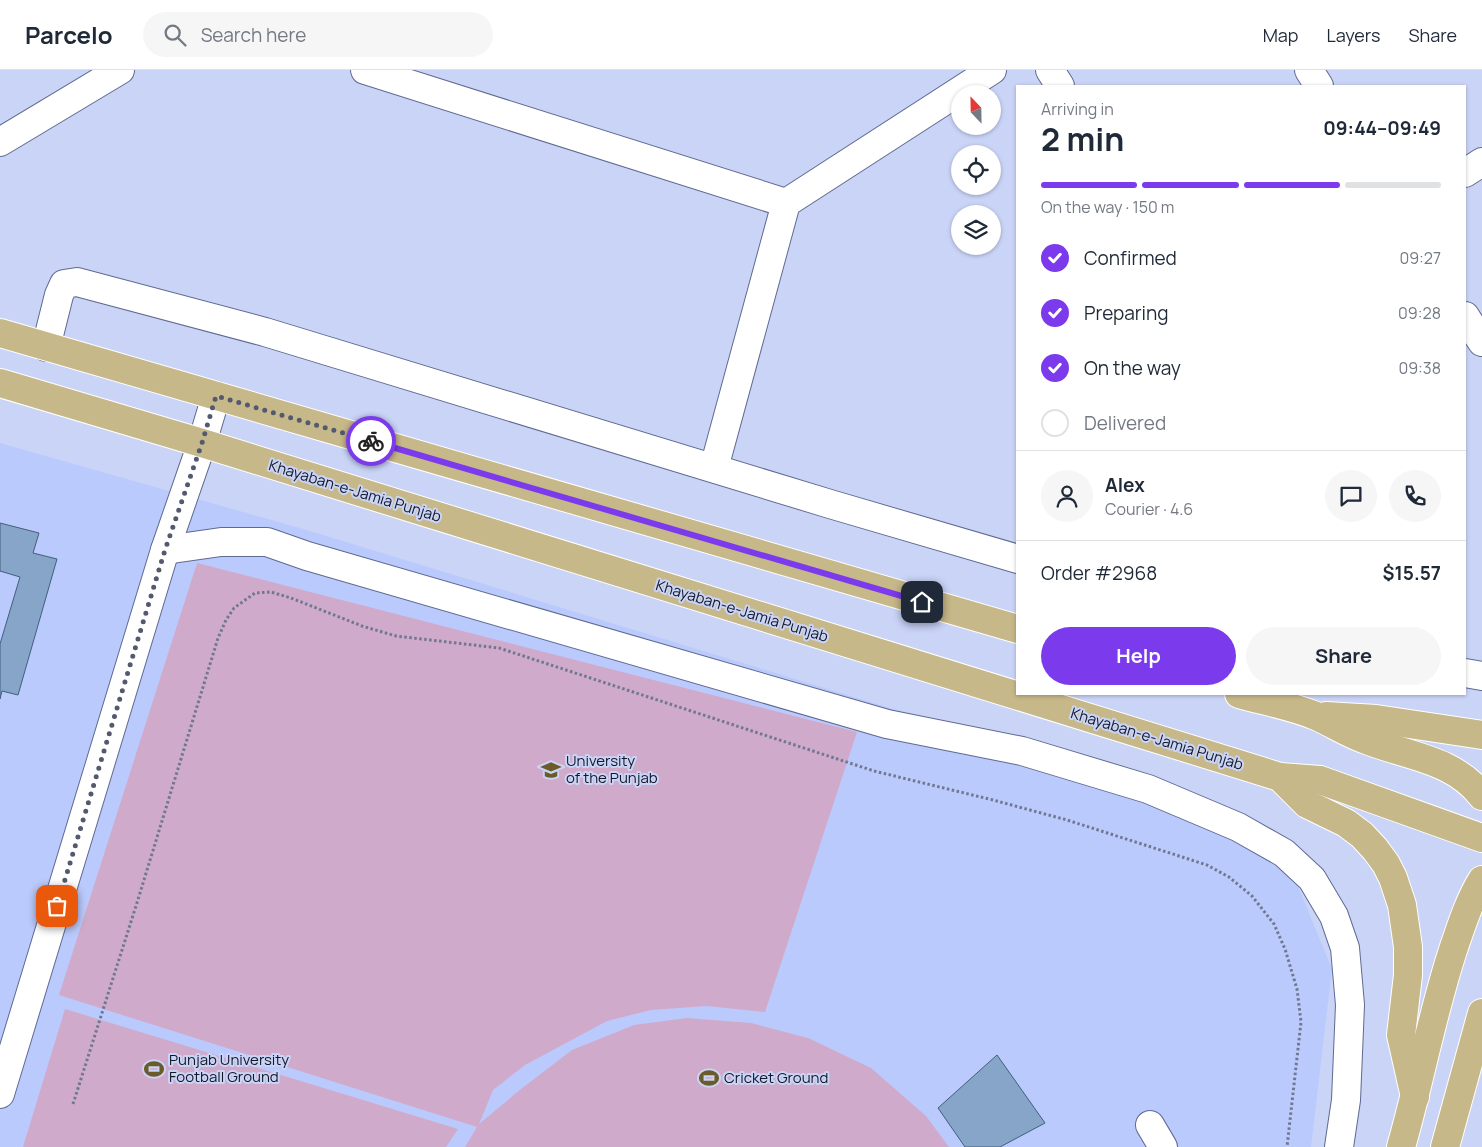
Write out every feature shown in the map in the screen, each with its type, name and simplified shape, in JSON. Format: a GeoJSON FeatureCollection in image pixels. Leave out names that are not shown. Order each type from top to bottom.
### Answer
{"type":"FeatureCollection","features":[{"type":"Feature","properties":{"kind":"main road"},"geometry":{"type":"LineString","coordinates":[[0,333],[1016,628]]}},
{"type":"Feature","properties":{"kind":"main road","name":"Khayaban-e-Jamia Punjab"},"geometry":{"type":"LineString","coordinates":[[0,383],[202,443],[1280,777],[1320,780],[1482,838]]}},
{"type":"Feature","properties":{"kind":"main road"},"geometry":{"type":"LineString","coordinates":[[1242,695],[1315,716],[1365,740],[1427,759],[1459,774],[1482,796]]}},
{"type":"Feature","properties":{"kind":"main road"},"geometry":{"type":"LineString","coordinates":[[1315,716],[1376,718],[1482,735]]}},
{"type":"Feature","properties":{"kind":"main road"},"geometry":{"type":"LineString","coordinates":[[1280,777],[1307,804],[1346,823],[1362,835],[1386,864],[1392,878],[1402,906],[1408,947],[1408,975],[1401,1035],[1415,1097]]}},
{"type":"Feature","properties":{"kind":"main road"},"geometry":{"type":"LineString","coordinates":[[1401,1147],[1441,987],[1469,904],[1482,880]]}},
{"type":"Feature","properties":{"kind":"main road"},"geometry":{"type":"LineString","coordinates":[[1445,1147],[1482,1013]]}},
{"type":"Feature","properties":{"kind":"main road"},"geometry":{"type":"LineString","coordinates":[[1459,1097],[1482,1069]]}},
{"type":"Feature","properties":{"kind":"street"},"geometry":{"type":"LineString","coordinates":[[0,142],[120,70]]}},
{"type":"Feature","properties":{"kind":"street"},"geometry":{"type":"LineString","coordinates":[[365,70],[786,203]]}},
{"type":"Feature","properties":{"kind":"street"},"geometry":{"type":"LineString","coordinates":[[714,468],[786,203],[992,70]]}},
{"type":"Feature","properties":{"kind":"street"},"geometry":{"type":"LineString","coordinates":[[1050,70],[1059,85]]}},
{"type":"Feature","properties":{"kind":"street"},"geometry":{"type":"LineString","coordinates":[[1309,70],[1318,85]]}},
{"type":"Feature","properties":{"kind":"street"},"geometry":{"type":"LineString","coordinates":[[1466,172],[1482,162]]}},
{"type":"Feature","properties":{"kind":"street"},"geometry":{"type":"LineString","coordinates":[[46,347],[59,295],[64,284],[78,282],[264,332],[1016,557]]}},
{"type":"Feature","properties":{"kind":"street"},"geometry":{"type":"LineString","coordinates":[[1466,318],[1482,342]]}},
{"type":"Feature","properties":{"kind":"street"},"geometry":{"type":"LineString","coordinates":[[0,1094],[165,550],[216,396]]}},
{"type":"Feature","properties":{"kind":"street"},"geometry":{"type":"LineString","coordinates":[[165,550],[221,542],[267,542],[307,556],[887,724],[1022,751],[1148,789],[1238,827],[1284,853],[1312,879],[1334,916],[1345,948],[1350,1005],[1346,1100],[1338,1147]]}},
{"type":"Feature","properties":{"kind":"street"},"geometry":{"type":"LineString","coordinates":[[1466,673],[1482,676]]}},
{"type":"Feature","properties":{"kind":"path"},"geometry":{"type":"LineString","coordinates":[[74,1104],[218,638],[234,608],[255,593],[271,592],[362,626],[396,636],[499,648],[874,771],[1067,820],[1207,865],[1229,877],[1252,896],[1274,924],[1285,949],[1297,989],[1301,1022],[1287,1147]]}},
{"type":"Feature","properties":{"kind":"shaded area","name":"University of the Punjab"},"geometry":{"type":"Polygon","coordinates":[[[0,443],[310,531],[890,708],[961,726],[1243,814],[1293,874],[1332,969],[1311,1147],[0,1147],[0,443]]]}},
{"type":"Feature","properties":{"kind":"shaded area"},"geometry":{"type":"Polygon","coordinates":[[[197,563],[857,732],[765,1012],[707,1006],[651,1010],[607,1021],[525,1065],[493,1090],[479,1124],[572,1050],[634,1025],[687,1018],[751,1023],[808,1038],[871,1068],[926,1116],[949,1147],[465,1147],[477,1127],[59,995],[197,563]]]}},
{"type":"Feature","properties":{"kind":"shaded area","name":"Punjab University Football Ground"},"geometry":{"type":"Polygon","coordinates":[[[65,1009],[458,1129],[446,1147],[23,1147],[65,1009]]]}},
{"type":"Feature","properties":{"kind":"building"},"geometry":{"type":"Polygon","coordinates":[[[0,523],[39,533],[33,553],[57,559],[18,695],[2,691],[0,699],[0,644],[20,577],[0,571],[0,523]]]}},
{"type":"Feature","properties":{"kind":"building"},"geometry":{"type":"Polygon","coordinates":[[[997,1055],[1045,1123],[1000,1147],[965,1147],[938,1108],[997,1055]]]}},
{"type":"Feature","properties":{"kind":"way so far"},"geometry":{"type":"LineString","coordinates":[[57,906],[165,550],[216,396],[371,441]]}},
{"type":"Feature","properties":{"kind":"place","name":"University of the Punjab"},"geometry":{"type":"Point","coordinates":[551,770]}},
{"type":"Feature","properties":{"kind":"place","name":"Punjab University Football Ground"},"geometry":{"type":"Point","coordinates":[154,1069]}},
{"type":"Feature","properties":{"kind":"place","name":"Cricket Ground"},"geometry":{"type":"Point","coordinates":[709,1078]}},
{"type":"Feature","properties":{"kind":"route"},"geometry":{"type":"LineString","coordinates":[[371,441],[922,602]]}}]}
